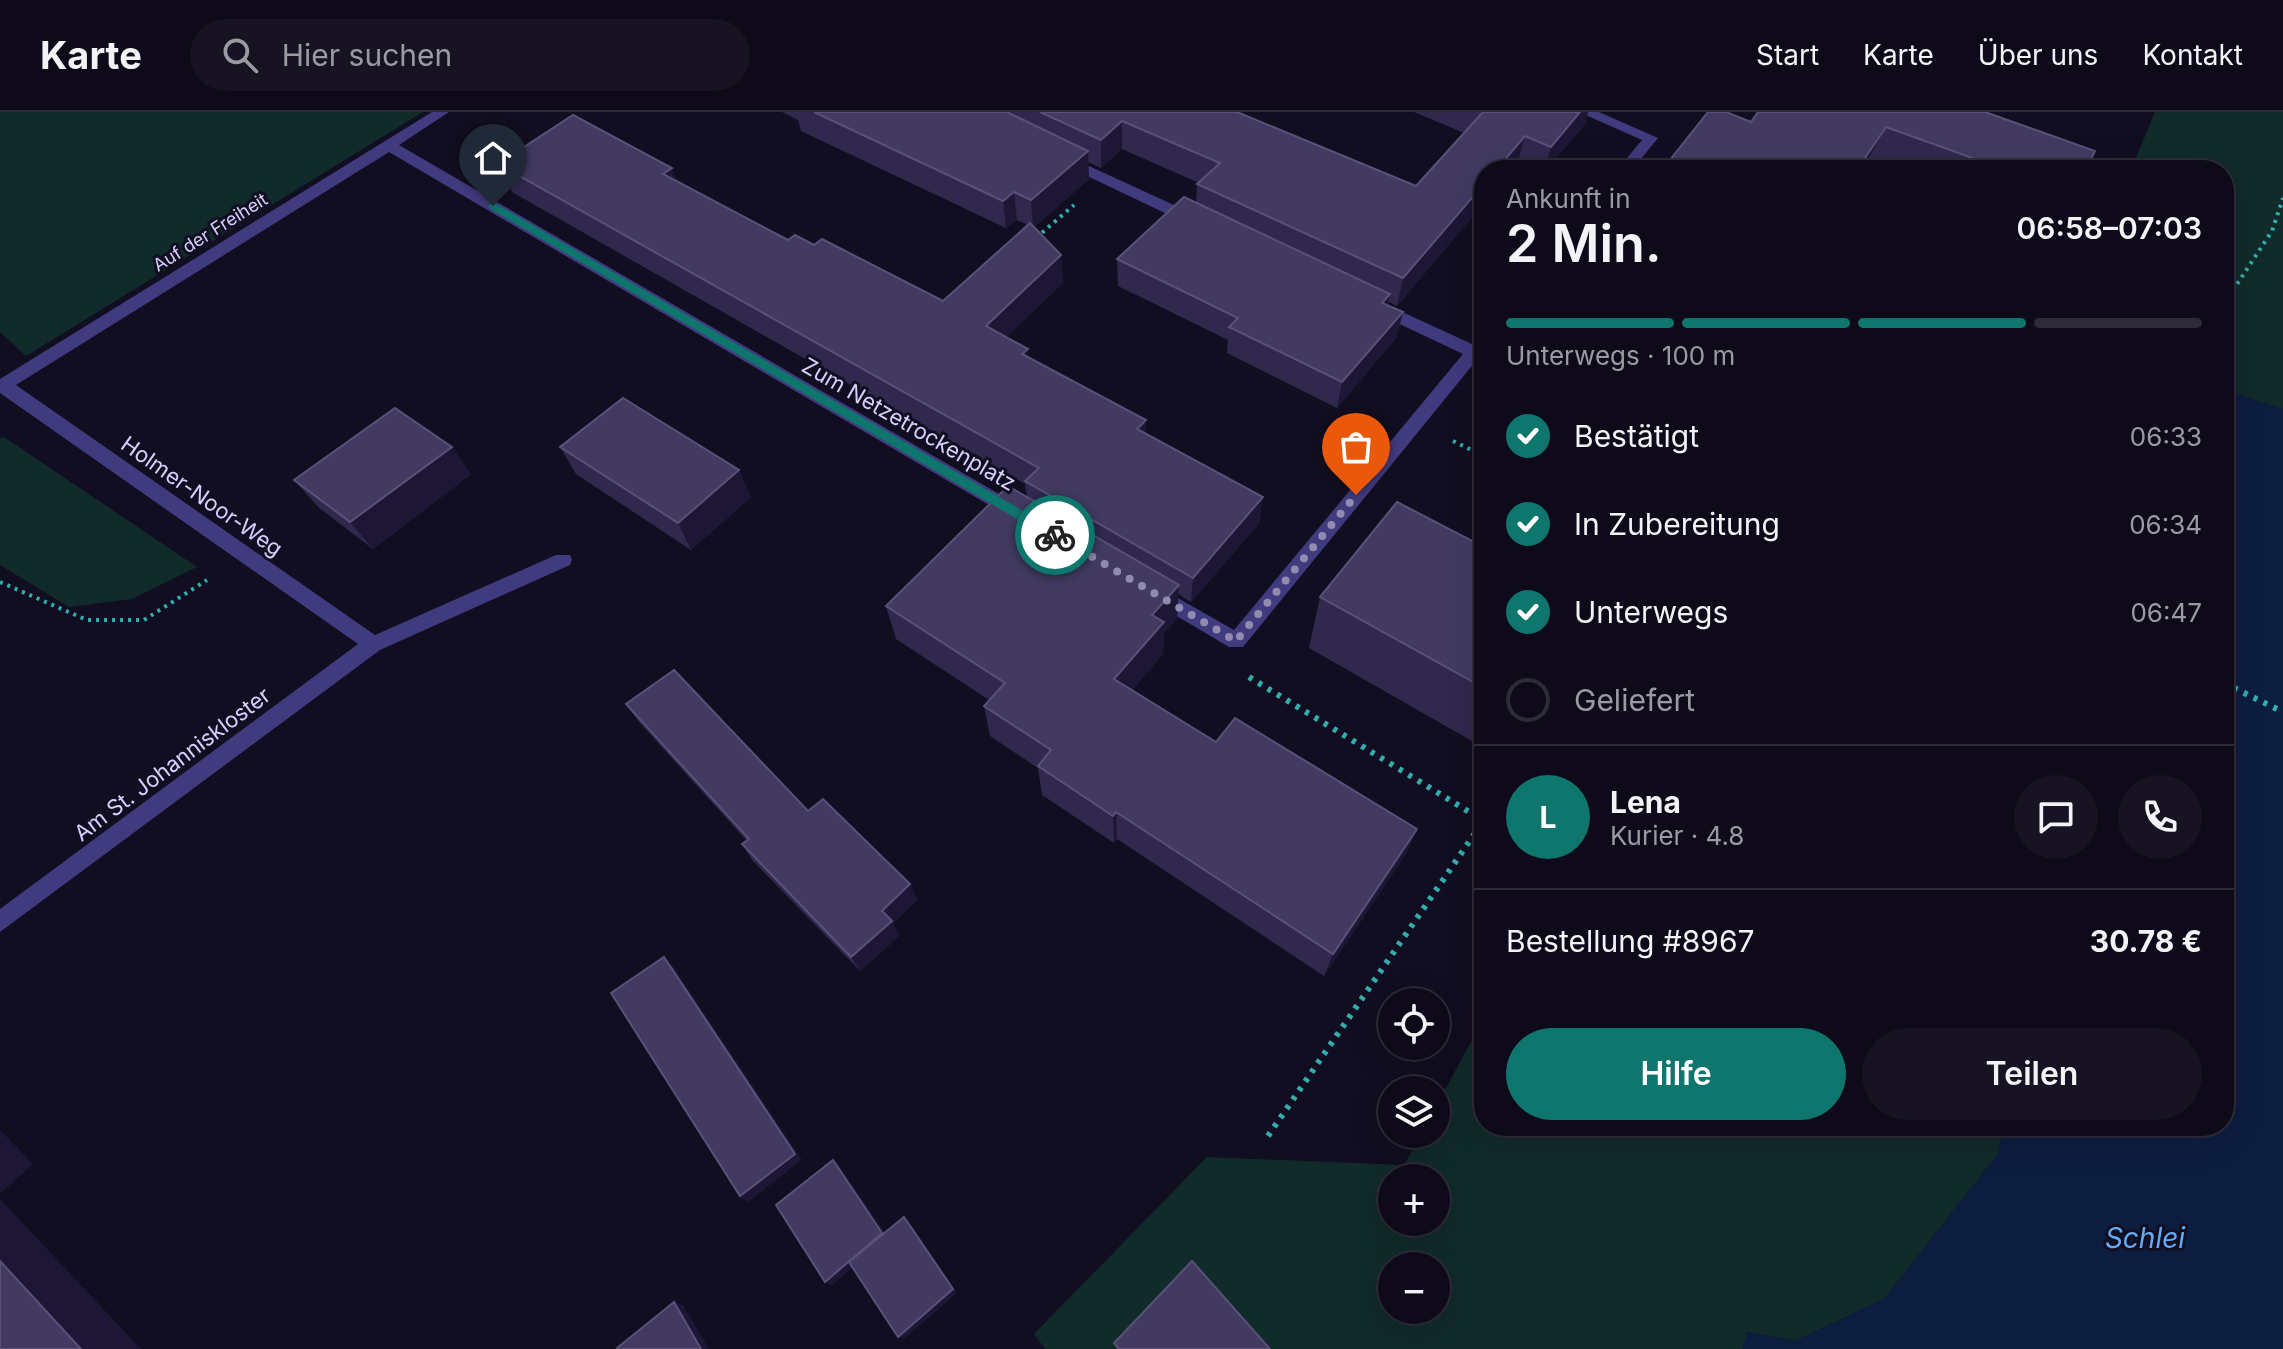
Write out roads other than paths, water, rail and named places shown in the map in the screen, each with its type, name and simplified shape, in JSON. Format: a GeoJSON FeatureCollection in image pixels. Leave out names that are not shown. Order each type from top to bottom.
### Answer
{"type":"FeatureCollection","features":[{"type":"Feature","properties":{"kind":"street","name":"Auf der Freiheit"},"geometry":{"type":"LineString","coordinates":[[2,386],[442,112]]}},
{"type":"Feature","properties":{"kind":"street"},"geometry":{"type":"LineString","coordinates":[[1586,112],[1651,138],[1632,160]]}},
{"type":"Feature","properties":{"kind":"street","name":"Zum Netzetrockenplatz"},"geometry":{"type":"LineString","coordinates":[[388,145],[1035,524]]}},
{"type":"Feature","properties":{"kind":"street"},"geometry":{"type":"LineString","coordinates":[[1048,152],[1217,231]]}},
{"type":"Feature","properties":{"kind":"street"},"geometry":{"type":"LineString","coordinates":[[1360,298],[1474,344]]}},
{"type":"Feature","properties":{"kind":"street"},"geometry":{"type":"LineString","coordinates":[[1143,587],[1236,641],[1474,352]]}},
{"type":"Feature","properties":{"kind":"street","name":"Holmer-Noor-Weg"},"geometry":{"type":"LineString","coordinates":[[2,386],[373,644]]}},
{"type":"Feature","properties":{"kind":"street","name":"Am St. Johanniskloster"},"geometry":{"type":"LineString","coordinates":[[0,922],[373,644],[563,560]]}},
{"type":"Feature","properties":{"kind":"water","name":"Schlei"},"geometry":{"type":"Polygon","coordinates":[[[2234,393],[2283,409],[2283,1349],[1743,1349],[1747,1332],[1795,1341],[1884,1299],[1998,1154],[2002,1136],[2234,1136],[2234,393]]]}}]}
